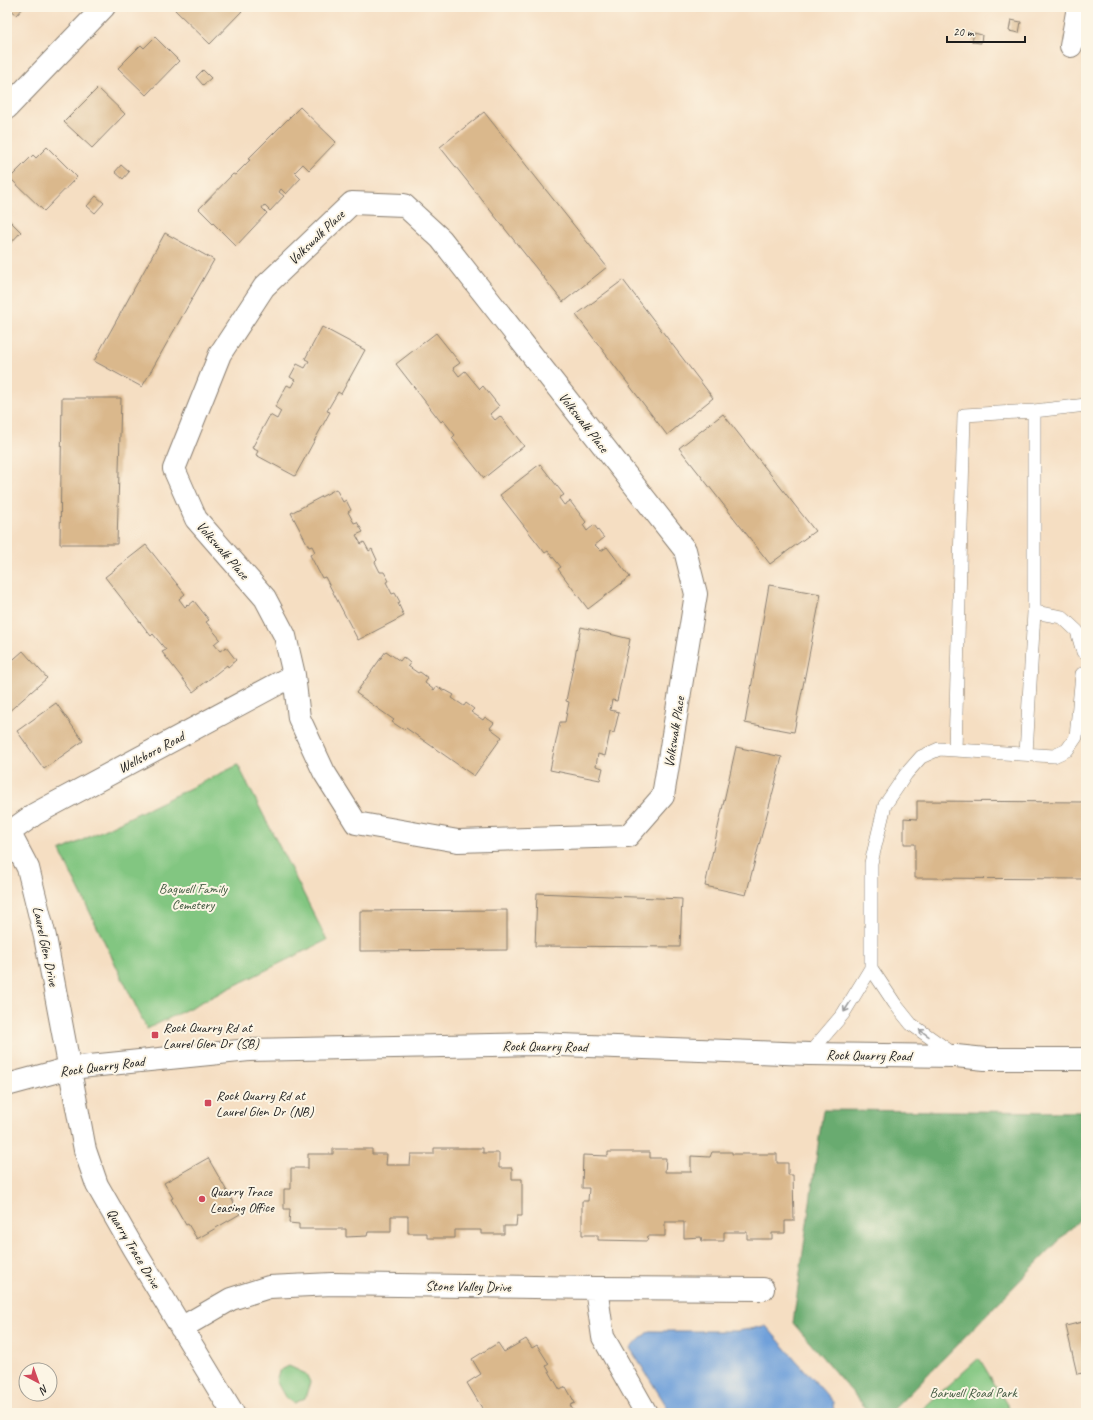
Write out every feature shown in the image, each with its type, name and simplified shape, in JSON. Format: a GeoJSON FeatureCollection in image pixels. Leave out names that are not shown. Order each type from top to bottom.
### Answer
{"type":"FeatureCollection","features":[{"type":"Feature","properties":{"kind":"street"},"geometry":{"type":"LineString","coordinates":[[7,108],[104,7]]}},
{"type":"Feature","properties":{"kind":"street"},"geometry":{"type":"LineString","coordinates":[[1071,46],[1078,7]]}},
{"type":"Feature","properties":{"kind":"street","name":"Volkswalk Place"},"geometry":{"type":"LineString","coordinates":[[352,203],[404,205],[441,239],[685,550],[696,594],[663,796],[628,836],[458,841],[356,823],[324,772],[299,718],[294,675],[285,636],[265,598],[196,519],[174,469],[220,354],[264,287],[352,203]]}},
{"type":"Feature","properties":{"kind":"street","name":"Wellsboro Road"},"geometry":{"type":"LineString","coordinates":[[8,832],[35,814],[294,675]]}},
{"type":"Feature","properties":{"kind":"street","name":"Laurel Glen Drive"},"geometry":{"type":"LineString","coordinates":[[8,832],[28,868],[45,937],[70,1068]]}},
{"type":"Feature","properties":{"kind":"street","name":"Rock Quarry Road"},"geometry":{"type":"LineString","coordinates":[[7,1085],[70,1068],[249,1050],[525,1044],[809,1054],[956,1056],[985,1059],[1086,1059]]}},
{"type":"Feature","properties":{"kind":"street","name":"Quarry Trace Drive"},"geometry":{"type":"LineString","coordinates":[[70,1068],[85,1150],[97,1185],[133,1248],[233,1413]]}},
{"type":"Feature","properties":{"kind":"street","name":"Stone Valley Drive"},"geometry":{"type":"LineString","coordinates":[[182,1328],[232,1299],[269,1287],[332,1284],[763,1289]]}},
{"type":"Feature","properties":{"kind":"street"},"geometry":{"type":"LineString","coordinates":[[596,1288],[604,1337],[646,1413]]}},
{"type":"Feature","properties":{"kind":"lane"},"geometry":{"type":"LineString","coordinates":[[955,750],[964,415],[1034,411],[1086,405]]}},
{"type":"Feature","properties":{"kind":"lane"},"geometry":{"type":"LineString","coordinates":[[1026,754],[1034,612],[1034,411]]}},
{"type":"Feature","properties":{"kind":"lane"},"geometry":{"type":"LineString","coordinates":[[1034,612],[1062,617],[1078,631],[1082,652]]}},
{"type":"Feature","properties":{"kind":"lane"},"geometry":{"type":"LineString","coordinates":[[809,1054],[843,1014],[871,968],[871,863],[885,805],[906,774],[921,757],[939,749],[1054,756],[1067,750],[1076,737],[1082,674]]}},
{"type":"Feature","properties":{"kind":"lane"},"geometry":{"type":"LineString","coordinates":[[871,968],[895,1004],[911,1024],[956,1056]]}},
{"type":"Feature","properties":{"kind":"green space","name":"Bagwell Family Cemetery"},"geometry":{"type":"Polygon","coordinates":[[[238,765],[327,940],[147,1029],[60,851],[238,765]]]}},
{"type":"Feature","properties":{"kind":"green space"},"geometry":{"type":"Polygon","coordinates":[[[823,1110],[1086,1112],[1086,1213],[890,1413],[870,1413],[793,1323],[823,1110]]]}},
{"type":"Feature","properties":{"kind":"green space","name":"Barwell Road Park"},"geometry":{"type":"Polygon","coordinates":[[[979,1358],[1012,1413],[918,1413],[979,1358]]]}},
{"type":"Feature","properties":{"kind":"green space"},"geometry":{"type":"Polygon","coordinates":[[[289,1366],[306,1374],[310,1382],[305,1398],[294,1403],[285,1397],[276,1381],[279,1371],[289,1366]]]}},
{"type":"Feature","properties":{"kind":"water"},"geometry":{"type":"Polygon","coordinates":[[[766,1326],[833,1402],[834,1413],[671,1413],[630,1348],[649,1331],[738,1331],[766,1326]]]}},
{"type":"Feature","properties":{"kind":"building"},"geometry":{"type":"Polygon","coordinates":[[[8,7],[24,7],[17,15],[8,7]]]}},
{"type":"Feature","properties":{"kind":"building"},"geometry":{"type":"Polygon","coordinates":[[[177,7],[237,7],[242,11],[210,44],[175,10],[177,7]]]}},
{"type":"Feature","properties":{"kind":"building"},"geometry":{"type":"Polygon","coordinates":[[[1011,20],[1021,22],[1019,33],[1009,31],[1011,20]]]}},
{"type":"Feature","properties":{"kind":"building"},"geometry":{"type":"Polygon","coordinates":[[[974,33],[982,35],[981,43],[972,42],[974,33]]]}},
{"type":"Feature","properties":{"kind":"building"},"geometry":{"type":"Polygon","coordinates":[[[155,37],[179,61],[146,95],[118,68],[141,45],[144,48],[155,37]]]}},
{"type":"Feature","properties":{"kind":"building"},"geometry":{"type":"Polygon","coordinates":[[[203,70],[211,78],[203,85],[196,77],[203,70]]]}},
{"type":"Feature","properties":{"kind":"building"},"geometry":{"type":"Polygon","coordinates":[[[98,88],[125,114],[92,148],[64,122],[98,88]]]}},
{"type":"Feature","properties":{"kind":"building"},"geometry":{"type":"Polygon","coordinates":[[[300,107],[336,142],[309,170],[303,164],[295,172],[301,178],[286,194],[281,189],[279,192],[284,196],[270,211],[264,205],[262,208],[267,213],[236,246],[199,209],[233,174],[235,175],[250,160],[248,159],[300,107]]]}},
{"type":"Feature","properties":{"kind":"building"},"geometry":{"type":"Polygon","coordinates":[[[484,112],[607,267],[563,302],[440,147],[484,112]]]}},
{"type":"Feature","properties":{"kind":"building"},"geometry":{"type":"Polygon","coordinates":[[[47,147],[77,177],[44,211],[10,178],[33,155],[36,158],[47,147]]]}},
{"type":"Feature","properties":{"kind":"building"},"geometry":{"type":"Polygon","coordinates":[[[121,165],[129,172],[123,179],[115,172],[121,165]]]}},
{"type":"Feature","properties":{"kind":"building"},"geometry":{"type":"Polygon","coordinates":[[[96,196],[104,203],[95,213],[87,206],[96,196]]]}},
{"type":"Feature","properties":{"kind":"building"},"geometry":{"type":"Polygon","coordinates":[[[7,218],[21,232],[7,247],[7,218]]]}},
{"type":"Feature","properties":{"kind":"building"},"geometry":{"type":"Polygon","coordinates":[[[165,233],[214,260],[142,387],[94,361],[165,233]]]}},
{"type":"Feature","properties":{"kind":"building"},"geometry":{"type":"Polygon","coordinates":[[[623,280],[713,398],[667,435],[576,315],[623,280]]]}},
{"type":"Feature","properties":{"kind":"building"},"geometry":{"type":"Polygon","coordinates":[[[322,327],[365,350],[341,394],[338,392],[327,411],[330,412],[295,476],[256,455],[258,451],[252,448],[270,415],[277,419],[281,411],[275,407],[287,385],[291,387],[295,380],[290,377],[297,364],[305,368],[309,361],[305,359],[322,327]]]}},
{"type":"Feature","properties":{"kind":"building"},"geometry":{"type":"Polygon","coordinates":[[[436,333],[460,363],[453,368],[459,376],[465,371],[480,389],[483,386],[499,406],[490,414],[495,420],[500,416],[524,446],[484,478],[452,438],[455,435],[443,420],[441,422],[396,364],[436,333]]]}},
{"type":"Feature","properties":{"kind":"building"},"geometry":{"type":"Polygon","coordinates":[[[62,398],[121,398],[117,544],[60,544],[62,398]]]}},
{"type":"Feature","properties":{"kind":"building"},"geometry":{"type":"Polygon","coordinates":[[[723,414],[815,531],[770,564],[679,448],[723,414]]]}},
{"type":"Feature","properties":{"kind":"building"},"geometry":{"type":"Polygon","coordinates":[[[540,464],[564,495],[559,498],[564,505],[570,501],[586,522],[583,525],[587,531],[594,525],[604,538],[595,545],[601,551],[607,547],[630,577],[588,609],[558,569],[561,567],[548,551],[545,553],[500,495],[540,464]]]}},
{"type":"Feature","properties":{"kind":"building"},"geometry":{"type":"Polygon","coordinates":[[[336,489],[343,502],[346,500],[351,510],[348,512],[354,523],[357,522],[363,532],[356,535],[361,544],[364,542],[369,551],[372,549],[377,560],[375,562],[380,572],[384,572],[389,581],[386,582],[392,594],[395,593],[400,602],[398,603],[404,616],[358,640],[325,577],[322,578],[310,555],[315,552],[312,546],[309,547],[291,513],[336,489]]]}},
{"type":"Feature","properties":{"kind":"building"},"geometry":{"type":"Polygon","coordinates":[[[146,545],[185,594],[179,599],[185,607],[194,601],[209,620],[206,622],[220,639],[214,644],[220,651],[226,647],[236,660],[228,667],[227,665],[193,692],[162,652],[166,650],[153,634],[151,636],[105,577],[146,545]]]}},
{"type":"Feature","properties":{"kind":"building"},"geometry":{"type":"Polygon","coordinates":[[[769,585],[821,594],[794,732],[745,723],[769,585]]]}},
{"type":"Feature","properties":{"kind":"building"},"geometry":{"type":"Polygon","coordinates":[[[581,627],[630,639],[617,701],[612,700],[610,710],[619,712],[614,733],[610,732],[605,756],[598,754],[596,766],[603,768],[600,780],[550,770],[560,722],[565,722],[569,702],[566,701],[581,627]]]}},
{"type":"Feature","properties":{"kind":"building"},"geometry":{"type":"Polygon","coordinates":[[[23,651],[47,678],[7,713],[7,665],[23,651]]]}},
{"type":"Feature","properties":{"kind":"building"},"geometry":{"type":"Polygon","coordinates":[[[386,651],[400,661],[403,657],[410,663],[408,666],[428,678],[425,683],[434,690],[437,686],[444,691],[445,690],[454,695],[452,698],[464,706],[466,703],[474,709],[471,712],[483,720],[485,717],[494,723],[490,728],[502,737],[474,776],[406,728],[404,730],[392,722],[394,720],[356,693],[386,651]]]}},
{"type":"Feature","properties":{"kind":"building"},"geometry":{"type":"Polygon","coordinates":[[[56,703],[83,741],[44,769],[17,731],[56,703]]]}},
{"type":"Feature","properties":{"kind":"building"},"geometry":{"type":"Polygon","coordinates":[[[736,747],[782,757],[746,895],[705,886],[736,747]]]}},
{"type":"Feature","properties":{"kind":"building"},"geometry":{"type":"Polygon","coordinates":[[[917,801],[1086,802],[1086,879],[915,878],[915,844],[904,844],[904,818],[917,819],[917,801]]]}},
{"type":"Feature","properties":{"kind":"building"},"geometry":{"type":"Polygon","coordinates":[[[537,893],[682,899],[680,947],[535,946],[537,893]]]}},
{"type":"Feature","properties":{"kind":"building"},"geometry":{"type":"Polygon","coordinates":[[[507,910],[507,950],[360,951],[360,911],[507,910]]]}},
{"type":"Feature","properties":{"kind":"building"},"geometry":{"type":"Polygon","coordinates":[[[434,1148],[483,1148],[483,1153],[499,1153],[499,1168],[512,1168],[512,1179],[522,1179],[522,1216],[517,1216],[516,1226],[504,1226],[504,1234],[481,1234],[481,1230],[455,1230],[455,1238],[427,1238],[427,1233],[408,1233],[408,1216],[391,1216],[391,1232],[368,1232],[367,1236],[346,1237],[346,1229],[299,1229],[299,1224],[289,1223],[290,1209],[284,1209],[284,1189],[291,1189],[291,1168],[308,1168],[308,1154],[333,1154],[333,1149],[372,1149],[372,1154],[387,1154],[386,1165],[410,1165],[411,1154],[434,1154],[434,1148]]]}},
{"type":"Feature","properties":{"kind":"building"},"geometry":{"type":"Polygon","coordinates":[[[608,1152],[650,1152],[650,1158],[666,1158],[665,1172],[691,1172],[691,1156],[710,1157],[712,1152],[732,1152],[732,1154],[777,1154],[777,1163],[788,1163],[788,1175],[793,1175],[794,1221],[785,1221],[785,1233],[772,1233],[772,1239],[747,1239],[747,1232],[724,1232],[724,1241],[702,1241],[701,1237],[684,1238],[684,1222],[665,1222],[665,1236],[648,1236],[647,1241],[598,1240],[598,1235],[582,1235],[582,1201],[588,1201],[589,1188],[582,1188],[583,1155],[608,1156],[608,1152]]]}},
{"type":"Feature","properties":{"kind":"building","name":"Quarry Trace Leasing Office"},"geometry":{"type":"Polygon","coordinates":[[[208,1158],[240,1214],[197,1239],[188,1224],[186,1225],[171,1199],[173,1198],[164,1183],[208,1158]]]}},
{"type":"Feature","properties":{"kind":"building"},"geometry":{"type":"Polygon","coordinates":[[[1086,1321],[1085,1385],[1083,1373],[1077,1374],[1066,1326],[1086,1321]]]}},
{"type":"Feature","properties":{"kind":"building"},"geometry":{"type":"Polygon","coordinates":[[[526,1339],[532,1348],[537,1345],[549,1364],[546,1366],[560,1390],[566,1387],[575,1403],[570,1405],[575,1413],[485,1413],[467,1383],[481,1374],[472,1359],[498,1343],[504,1352],[526,1339]]]}},
{"type":"Feature","properties":{"kind":"place","name":"Rock Quarry Rd at Laurel Glen Dr (SB)"},"geometry":{"type":"Point","coordinates":[155,1035]}},
{"type":"Feature","properties":{"kind":"place","name":"Rock Quarry Rd at Laurel Glen Dr (NB)"},"geometry":{"type":"Point","coordinates":[208,1103]}},
{"type":"Feature","properties":{"kind":"place","name":"Quarry Trace Leasing Office"},"geometry":{"type":"Point","coordinates":[202,1199]}}]}
